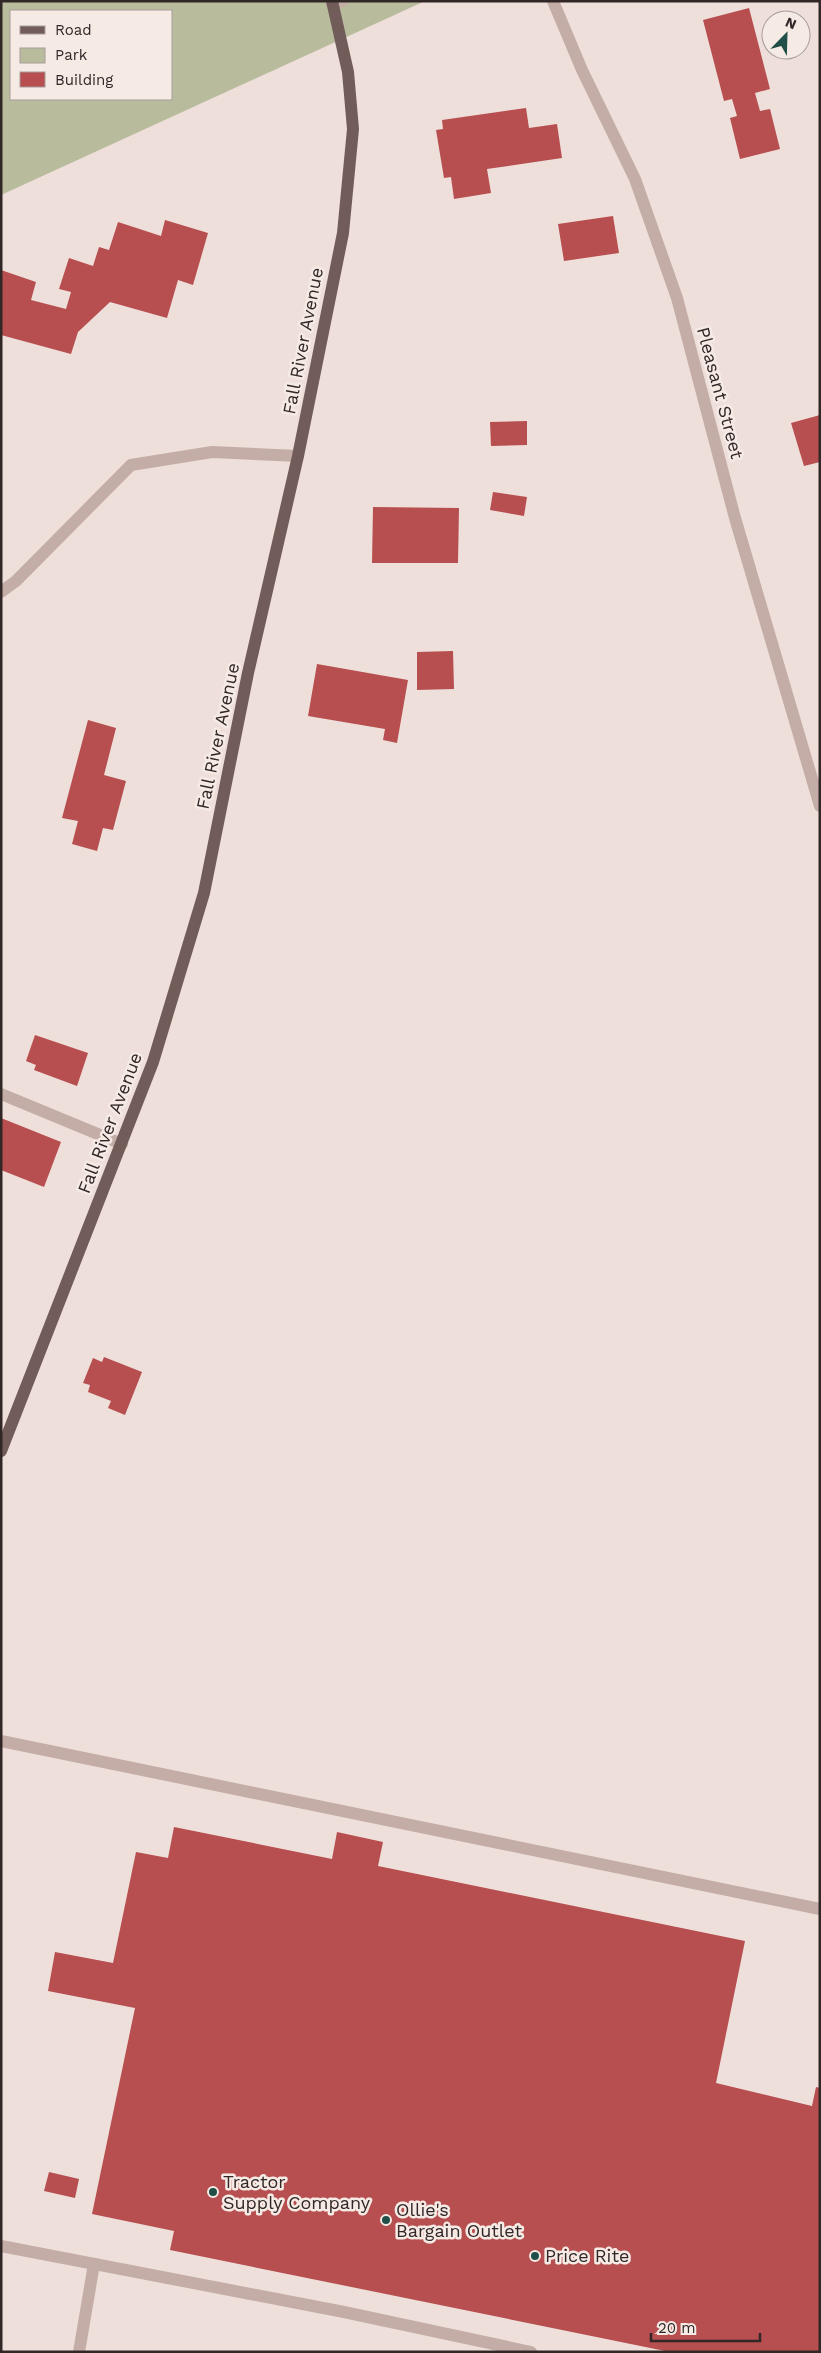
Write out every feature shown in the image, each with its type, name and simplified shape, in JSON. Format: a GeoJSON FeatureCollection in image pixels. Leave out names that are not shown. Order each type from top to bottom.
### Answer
{"type":"FeatureCollection","features":[{"type":"Feature","properties":{"kind":"main road","name":"Fall River Avenue"},"geometry":{"type":"LineString","coordinates":[[1,1450],[153,1062],[204,894],[248,673],[298,456],[343,232],[353,129],[348,72],[336,2]]}},
{"type":"Feature","properties":{"kind":"street","name":"Pleasant Street"},"geometry":{"type":"LineString","coordinates":[[553,1],[582,70],[636,180],[677,298],[735,518],[815,770],[820,806]]}},
{"type":"Feature","properties":{"kind":"street"},"geometry":{"type":"LineString","coordinates":[[1,592],[16,581],[131,464],[212,452],[298,456]]}},
{"type":"Feature","properties":{"kind":"street"},"geometry":{"type":"LineString","coordinates":[[1,1094],[122,1144]]}},
{"type":"Feature","properties":{"kind":"street"},"geometry":{"type":"LineString","coordinates":[[1,1741],[820,1909]]}},
{"type":"Feature","properties":{"kind":"street"},"geometry":{"type":"LineString","coordinates":[[1,2246],[344,2312],[531,2352]]}},
{"type":"Feature","properties":{"kind":"street"},"geometry":{"type":"LineString","coordinates":[[78,2352],[94,2264]]}},
{"type":"Feature","properties":{"kind":"green space"},"geometry":{"type":"Polygon","coordinates":[[[1,1],[425,1],[1,195],[1,1]]]}},
{"type":"Feature","properties":{"kind":"building"},"geometry":{"type":"Polygon","coordinates":[[[749,8],[770,89],[755,93],[760,111],[770,109],[780,149],[740,159],[730,118],[737,116],[732,99],[724,101],[703,20],[749,8]]]}},
{"type":"Feature","properties":{"kind":"building"},"geometry":{"type":"Polygon","coordinates":[[[526,108],[529,128],[557,124],[562,158],[487,169],[491,193],[454,199],[451,177],[444,178],[436,130],[443,129],[442,120],[526,108]]]}},
{"type":"Feature","properties":{"kind":"building"},"geometry":{"type":"Polygon","coordinates":[[[613,216],[619,253],[564,261],[558,224],[613,216]]]}},
{"type":"Feature","properties":{"kind":"building"},"geometry":{"type":"Polygon","coordinates":[[[165,220],[208,233],[193,285],[178,280],[167,318],[110,302],[78,332],[71,354],[1,335],[1,270],[36,282],[31,300],[66,309],[71,292],[59,289],[69,258],[93,266],[99,247],[109,250],[118,222],[161,236],[165,220]]]}},
{"type":"Feature","properties":{"kind":"building"},"geometry":{"type":"Polygon","coordinates":[[[820,415],[820,462],[804,466],[791,423],[820,415]]]}},
{"type":"Feature","properties":{"kind":"building"},"geometry":{"type":"Polygon","coordinates":[[[527,421],[527,445],[491,446],[490,422],[527,421]]]}},
{"type":"Feature","properties":{"kind":"building"},"geometry":{"type":"Polygon","coordinates":[[[493,492],[527,497],[524,516],[490,510],[493,492]]]}},
{"type":"Feature","properties":{"kind":"building"},"geometry":{"type":"Polygon","coordinates":[[[373,507],[459,508],[458,563],[372,563],[373,507]]]}},
{"type":"Feature","properties":{"kind":"building"},"geometry":{"type":"Polygon","coordinates":[[[453,651],[454,689],[417,690],[417,652],[453,651]]]}},
{"type":"Feature","properties":{"kind":"building"},"geometry":{"type":"Polygon","coordinates":[[[317,664],[408,680],[397,743],[383,740],[385,729],[308,716],[317,664]]]}},
{"type":"Feature","properties":{"kind":"building"},"geometry":{"type":"Polygon","coordinates":[[[88,720],[116,728],[104,775],[126,781],[113,830],[103,828],[97,851],[72,844],[78,821],[62,818],[88,720]]]}},
{"type":"Feature","properties":{"kind":"building"},"geometry":{"type":"Polygon","coordinates":[[[35,1035],[88,1053],[77,1086],[34,1070],[36,1065],[26,1061],[35,1035]]]}},
{"type":"Feature","properties":{"kind":"building"},"geometry":{"type":"Polygon","coordinates":[[[1,1118],[61,1142],[44,1187],[1,1170],[1,1118]]]}},
{"type":"Feature","properties":{"kind":"building"},"geometry":{"type":"Polygon","coordinates":[[[104,1357],[142,1372],[125,1415],[108,1408],[111,1401],[88,1392],[90,1385],[83,1383],[93,1358],[102,1362],[104,1357]]]}},
{"type":"Feature","properties":{"kind":"building"},"geometry":{"type":"Polygon","coordinates":[[[174,1827],[332,1859],[337,1832],[383,1842],[378,1866],[745,1941],[716,2083],[812,2106],[816,2087],[820,2088],[820,2352],[670,2352],[170,2250],[174,2231],[92,2214],[135,2008],[48,1991],[55,1952],[113,1963],[136,1852],[168,1858],[174,1827]]]}},
{"type":"Feature","properties":{"kind":"building"},"geometry":{"type":"Polygon","coordinates":[[[49,2172],[79,2179],[75,2198],[44,2191],[49,2172]]]}},
{"type":"Feature","properties":{"kind":"place","name":"Tractor Supply Company"},"geometry":{"type":"Point","coordinates":[213,2192]}},
{"type":"Feature","properties":{"kind":"place","name":"Ollie's Bargain Outlet"},"geometry":{"type":"Point","coordinates":[386,2220]}},
{"type":"Feature","properties":{"kind":"place","name":"Price Rite"},"geometry":{"type":"Point","coordinates":[535,2256]}}]}
